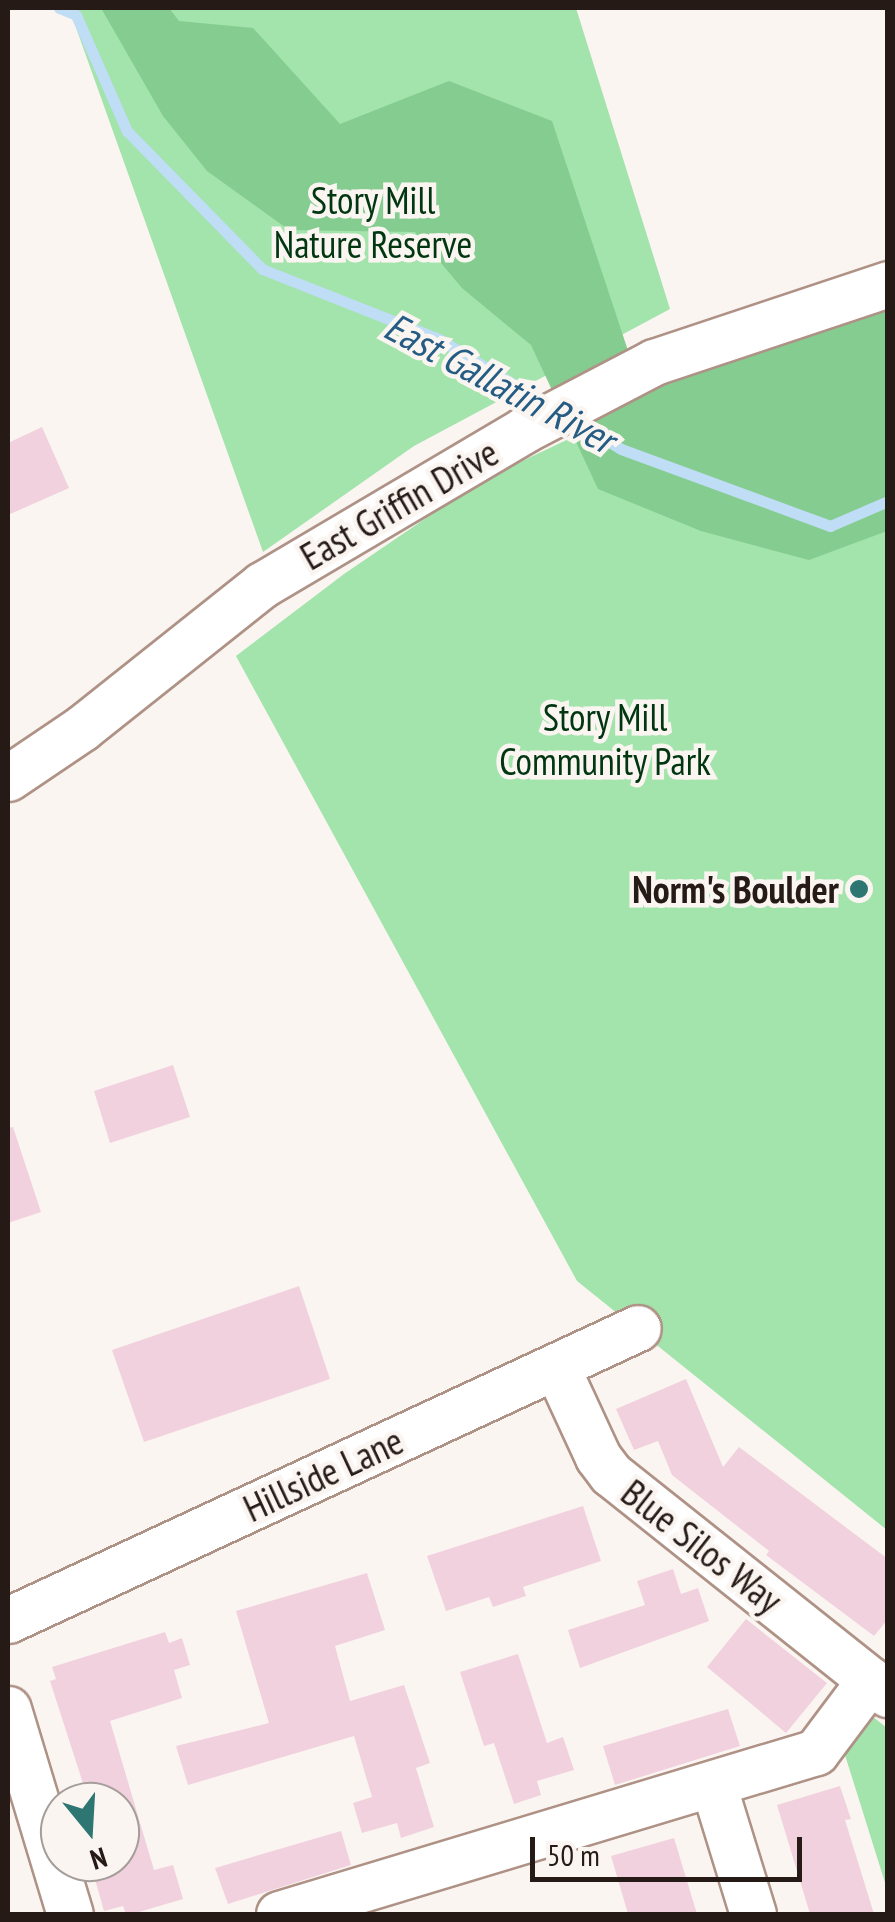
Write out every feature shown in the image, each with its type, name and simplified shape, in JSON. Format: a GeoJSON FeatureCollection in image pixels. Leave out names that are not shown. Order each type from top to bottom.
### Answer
{"type":"FeatureCollection","features":[{"type":"Feature","properties":{"kind":"street","name":"East Griffin Drive"},"geometry":{"type":"LineString","coordinates":[[8,778],[82,728],[262,585],[524,430],[602,388],[708,342],[888,284]]}},
{"type":"Feature","properties":{"kind":"street","name":"Hillside Lane"},"geometry":{"type":"LineString","coordinates":[[8,1620],[638,1328]]}},
{"type":"Feature","properties":{"kind":"street","name":"Blue Silos Way"},"geometry":{"type":"LineString","coordinates":[[556,1366],[611,1474],[879,1687]]}},
{"type":"Feature","properties":{"kind":"street"},"geometry":{"type":"LineString","coordinates":[[279,1914],[333,1907],[816,1752],[879,1687]]}},
{"type":"Feature","properties":{"kind":"street"},"geometry":{"type":"LineString","coordinates":[[8,1709],[70,1914]]}},
{"type":"Feature","properties":{"kind":"street"},"geometry":{"type":"LineString","coordinates":[[713,1784],[753,1914]]}},
{"type":"Feature","properties":{"kind":"green space","name":"Story Mill Nature Reserve"},"geometry":{"type":"Polygon","coordinates":[[[69,8],[576,8],[670,309],[414,446],[263,552],[69,8]]]}},
{"type":"Feature","properties":{"kind":"green space"},"geometry":{"type":"Polygon","coordinates":[[[101,8],[169,8],[179,21],[253,28],[340,124],[449,81],[552,121],[641,390],[887,306],[887,531],[809,560],[701,531],[598,489],[531,345],[462,288],[415,232],[289,230],[207,171],[163,116],[101,8]]]}},
{"type":"Feature","properties":{"kind":"green space","name":"Story Mill Community Park"},"geometry":{"type":"Polygon","coordinates":[[[887,317],[887,1530],[577,1281],[236,656],[344,574],[482,480],[695,379],[887,317]]]}},
{"type":"Feature","properties":{"kind":"green space"},"geometry":{"type":"Polygon","coordinates":[[[872,1716],[887,1728],[887,1889],[845,1755],[872,1716]]]}},
{"type":"Feature","properties":{"kind":"building"},"geometry":{"type":"Polygon","coordinates":[[[42,427],[69,488],[8,515],[8,443],[42,427]]]}},
{"type":"Feature","properties":{"kind":"building"},"geometry":{"type":"Polygon","coordinates":[[[173,1065],[190,1117],[110,1143],[94,1091],[173,1065]]]}},
{"type":"Feature","properties":{"kind":"building"},"geometry":{"type":"Polygon","coordinates":[[[13,1127],[41,1212],[8,1223],[8,1128],[13,1127]]]}},
{"type":"Feature","properties":{"kind":"building"},"geometry":{"type":"Polygon","coordinates":[[[299,1286],[330,1379],[144,1442],[112,1350],[299,1286]]]}},
{"type":"Feature","properties":{"kind":"building"},"geometry":{"type":"Polygon","coordinates":[[[686,1379],[723,1467],[739,1447],[888,1559],[888,1619],[874,1636],[766,1555],[769,1551],[672,1475],[658,1441],[634,1450],[616,1409],[686,1379]]]}},
{"type":"Feature","properties":{"kind":"building"},"geometry":{"type":"Polygon","coordinates":[[[583,1506],[601,1561],[523,1587],[526,1596],[493,1607],[489,1597],[446,1611],[427,1556],[583,1506]]]}},
{"type":"Feature","properties":{"kind":"building"},"geometry":{"type":"Polygon","coordinates":[[[673,1569],[681,1594],[698,1588],[709,1621],[580,1668],[568,1630],[645,1605],[637,1581],[673,1569]]]}},
{"type":"Feature","properties":{"kind":"building"},"geometry":{"type":"Polygon","coordinates":[[[367,1573],[385,1630],[335,1646],[350,1701],[404,1685],[430,1763],[416,1768],[434,1827],[401,1838],[397,1823],[362,1833],[353,1803],[372,1797],[354,1736],[188,1785],[176,1746],[269,1723],[236,1611],[367,1573]]]}},
{"type":"Feature","properties":{"kind":"building"},"geometry":{"type":"Polygon","coordinates":[[[746,1619],[827,1683],[786,1733],[707,1667],[746,1619]]]}},
{"type":"Feature","properties":{"kind":"building"},"geometry":{"type":"Polygon","coordinates":[[[165,1632],[169,1643],[182,1638],[190,1665],[174,1670],[182,1698],[110,1721],[128,1782],[83,1782],[50,1681],[56,1679],[52,1667],[165,1632]]]}},
{"type":"Feature","properties":{"kind":"building"},"geometry":{"type":"Polygon","coordinates":[[[518,1654],[547,1743],[563,1737],[574,1770],[537,1781],[541,1795],[514,1804],[494,1743],[484,1746],[460,1672],[518,1654]]]}},
{"type":"Feature","properties":{"kind":"building"},"geometry":{"type":"Polygon","coordinates":[[[728,1709],[740,1746],[615,1785],[603,1746],[728,1709]]]}},
{"type":"Feature","properties":{"kind":"building"},"geometry":{"type":"Polygon","coordinates":[[[840,1786],[851,1819],[845,1820],[874,1914],[810,1914],[777,1805],[840,1786]]]}},
{"type":"Feature","properties":{"kind":"building"},"geometry":{"type":"Polygon","coordinates":[[[140,1823],[154,1870],[173,1865],[183,1899],[132,1914],[126,1914],[123,1906],[104,1911],[96,1882],[140,1882],[140,1823]]]}},
{"type":"Feature","properties":{"kind":"building"},"geometry":{"type":"Polygon","coordinates":[[[341,1831],[351,1865],[228,1904],[215,1868],[341,1831]]]}},
{"type":"Feature","properties":{"kind":"building"},"geometry":{"type":"Polygon","coordinates":[[[674,1838],[697,1914],[628,1914],[611,1856],[674,1838]]]}},
{"type":"Feature","properties":{"kind":"waterway","name":"East Gallatin River"},"geometry":{"type":"LineString","coordinates":[[59,8],[76,15],[127,131],[262,269],[439,339],[548,405]]}},
{"type":"Feature","properties":{"kind":"waterway","name":"East Gallatin River"},"geometry":{"type":"LineString","coordinates":[[572,419],[621,449],[830,526],[888,501]]}},
{"type":"Feature","properties":{"kind":"place","name":"Norm's Boulder"},"geometry":{"type":"Point","coordinates":[859,889]}}]}
